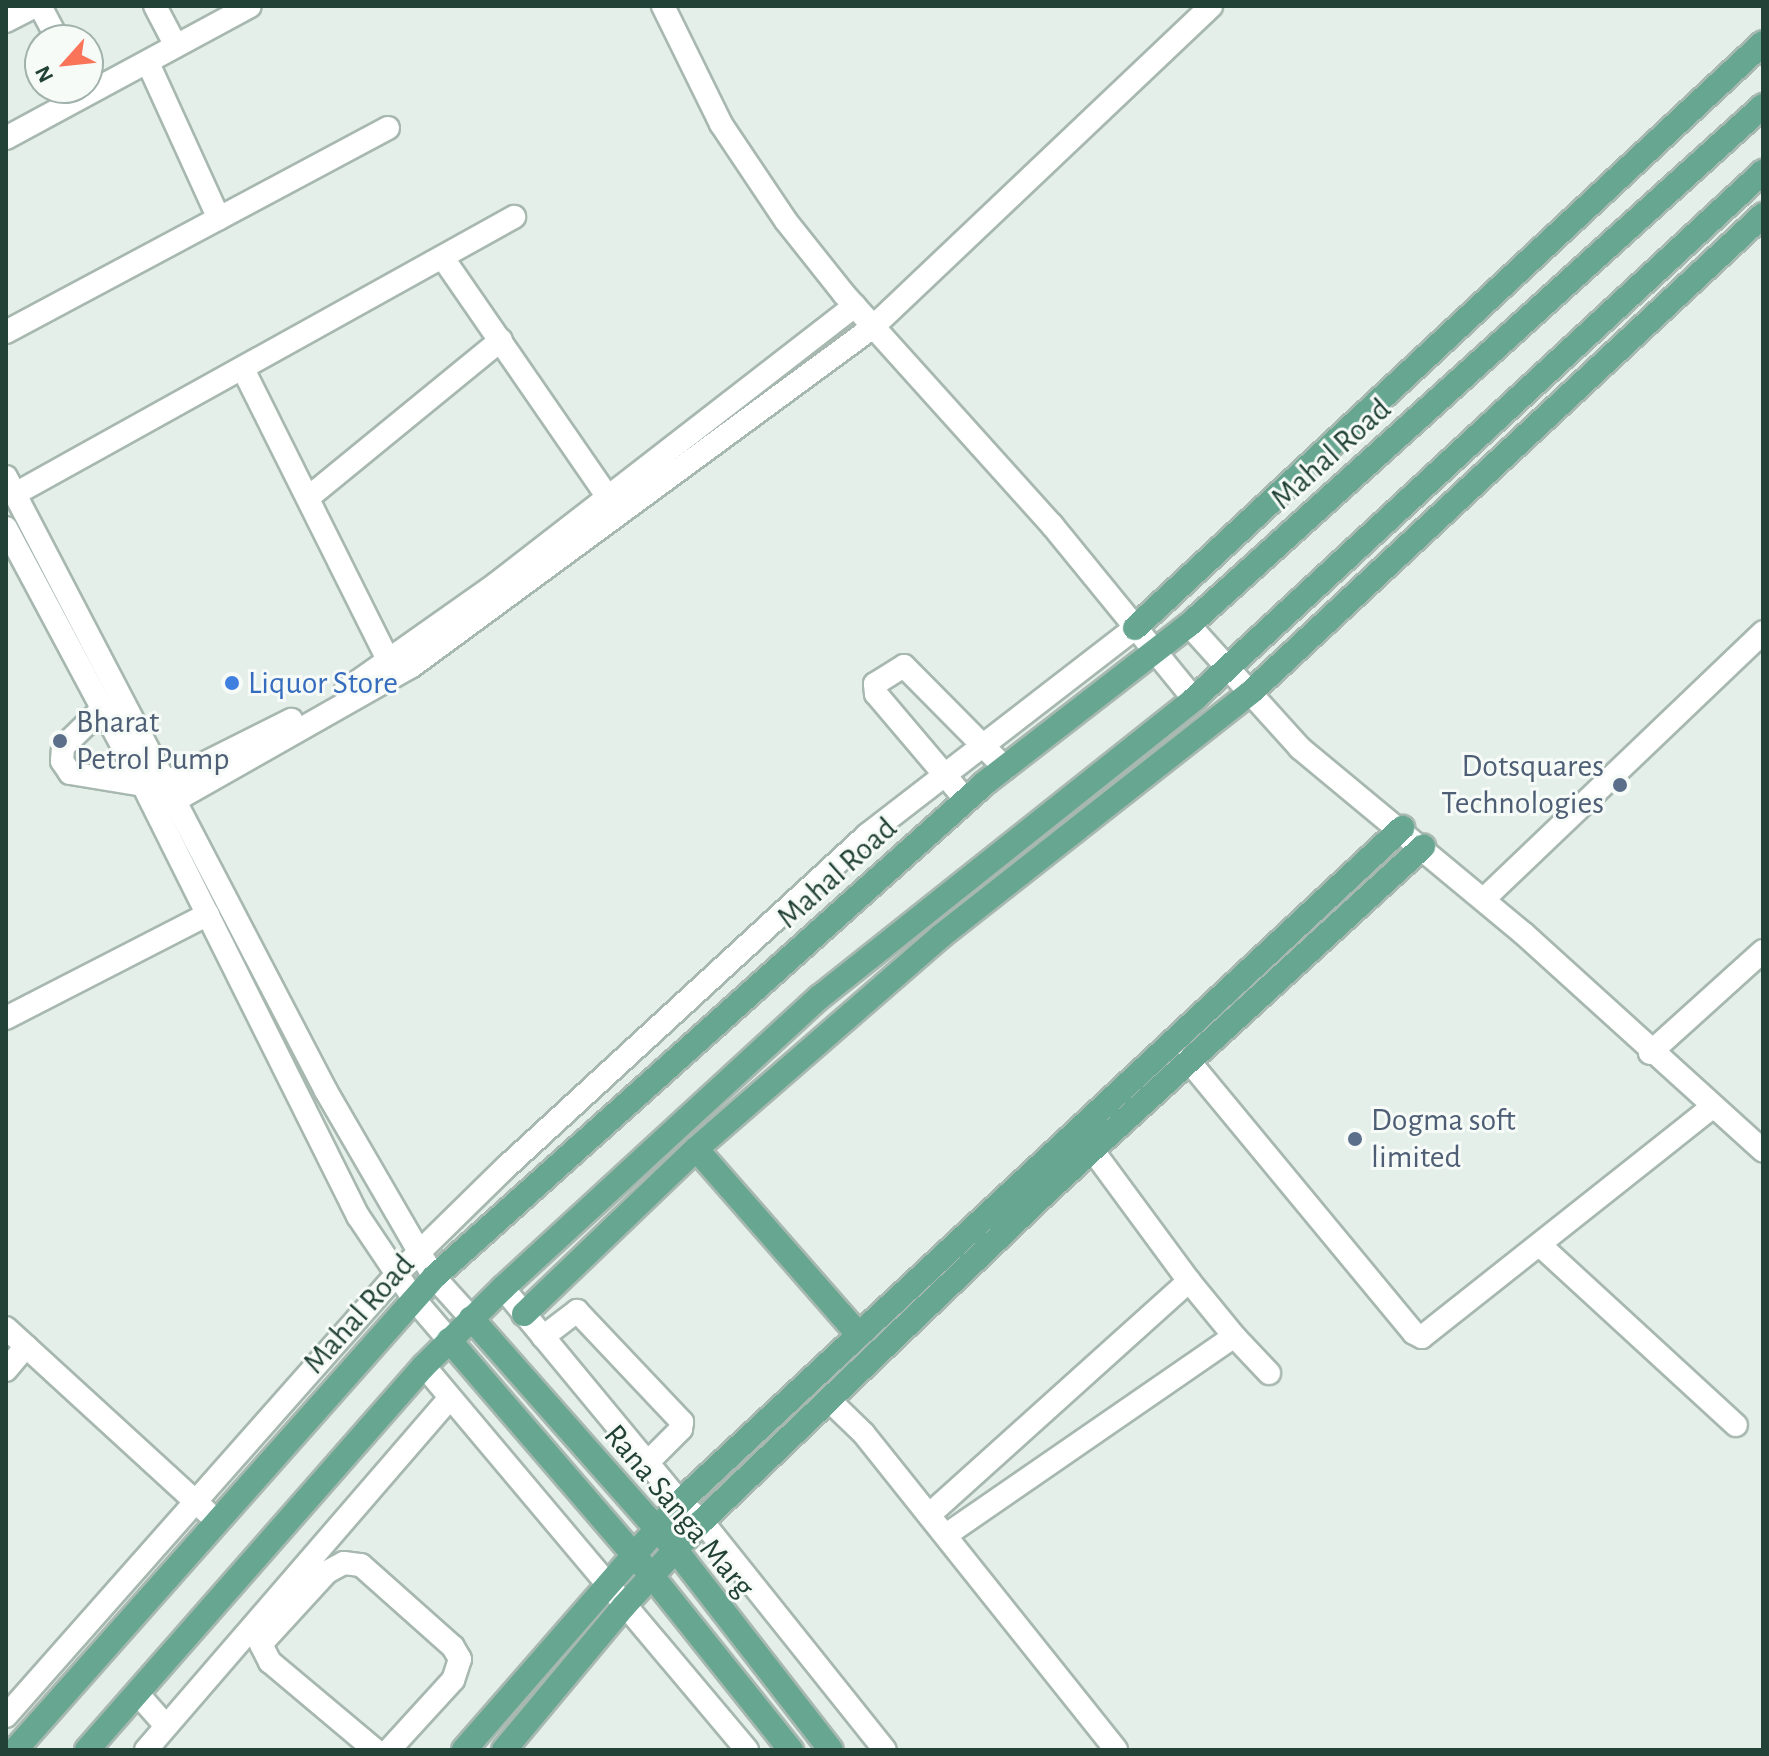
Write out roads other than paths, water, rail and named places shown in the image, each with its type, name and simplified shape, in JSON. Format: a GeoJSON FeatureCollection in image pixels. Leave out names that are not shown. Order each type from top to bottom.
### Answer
{"type":"FeatureCollection","features":[{"type":"Feature","properties":{"kind":"main road"},"geometry":{"type":"LineString","coordinates":[[1135,628],[1763,43]]}},
{"type":"Feature","properties":{"kind":"main road","name":"Mahal Road"},"geometry":{"type":"LineString","coordinates":[[15,1750],[434,1277],[966,800],[1189,625],[1763,106]]}},
{"type":"Feature","properties":{"kind":"main road"},"geometry":{"type":"LineString","coordinates":[[87,1750],[424,1366],[471,1318],[790,1025],[938,899],[1194,699],[1763,172]]}},
{"type":"Feature","properties":{"kind":"main road"},"geometry":{"type":"LineString","coordinates":[[524,1314],[696,1149],[941,936],[1251,692],[1763,215]]}},
{"type":"Feature","properties":{"kind":"main road"},"geometry":{"type":"LineString","coordinates":[[464,1750],[680,1502],[1402,828]]}},
{"type":"Feature","properties":{"kind":"main road"},"geometry":{"type":"LineString","coordinates":[[504,1750],[624,1606],[702,1521],[1188,1060],[1423,847]]}},
{"type":"Feature","properties":{"kind":"main road"},"geometry":{"type":"LineString","coordinates":[[790,1025],[811,1049]]}},
{"type":"Feature","properties":{"kind":"main road"},"geometry":{"type":"LineString","coordinates":[[696,1149],[859,1335]]}},
{"type":"Feature","properties":{"kind":"main road","name":"Rana Sanga Marg"},"geometry":{"type":"LineString","coordinates":[[471,1318],[675,1549],[831,1750]]}},
{"type":"Feature","properties":{"kind":"main road","name":"Rana Sanga Marg"},"geometry":{"type":"LineString","coordinates":[[449,1340],[634,1554],[791,1750]]}},
{"type":"Feature","properties":{"kind":"street"},"geometry":{"type":"LineString","coordinates":[[6,21],[38,6],[49,24]]}},
{"type":"Feature","properties":{"kind":"street"},"geometry":{"type":"LineString","coordinates":[[155,6],[176,46]]}},
{"type":"Feature","properties":{"kind":"street"},"geometry":{"type":"LineString","coordinates":[[104,83],[148,63],[250,6]]}},
{"type":"Feature","properties":{"kind":"street"},"geometry":{"type":"LineString","coordinates":[[663,6],[721,124],[786,221],[873,327],[1052,525],[1194,699]]}},
{"type":"Feature","properties":{"kind":"street"},"geometry":{"type":"LineString","coordinates":[[172,791],[412,666],[873,327],[1211,6]]}},
{"type":"Feature","properties":{"kind":"street"},"geometry":{"type":"LineString","coordinates":[[148,63],[219,219]]}},
{"type":"Feature","properties":{"kind":"street"},"geometry":{"type":"LineString","coordinates":[[6,138],[63,104]]}},
{"type":"Feature","properties":{"kind":"street"},"geometry":{"type":"LineString","coordinates":[[6,332],[388,128]]}},
{"type":"Feature","properties":{"kind":"street"},"geometry":{"type":"LineString","coordinates":[[471,1318],[434,1277],[326,1091],[10,485],[243,369],[514,217]]}},
{"type":"Feature","properties":{"kind":"street"},"geometry":{"type":"LineString","coordinates":[[443,258],[607,496]]}},
{"type":"Feature","properties":{"kind":"street"},"geometry":{"type":"LineString","coordinates":[[172,791],[336,697],[607,496],[855,306]]}},
{"type":"Feature","properties":{"kind":"street"},"geometry":{"type":"LineString","coordinates":[[309,497],[501,340]]}},
{"type":"Feature","properties":{"kind":"street"},"geometry":{"type":"LineString","coordinates":[[243,369],[388,660]]}},
{"type":"Feature","properties":{"kind":"street"},"geometry":{"type":"LineString","coordinates":[[6,528],[143,785],[358,1216],[396,1275],[449,1340]]}},
{"type":"Feature","properties":{"kind":"street"},"geometry":{"type":"LineString","coordinates":[[1189,625],[1300,748],[1402,828],[1484,899],[1650,1053],[1763,1151]]}},
{"type":"Feature","properties":{"kind":"street"},"geometry":{"type":"LineString","coordinates":[[6,1716],[396,1275],[867,835],[1135,628]]}},
{"type":"Feature","properties":{"kind":"street"},"geometry":{"type":"LineString","coordinates":[[1484,899],[1763,632]]}},
{"type":"Feature","properties":{"kind":"street"},"geometry":{"type":"LineString","coordinates":[[966,800],[947,773],[873,688],[897,667],[909,669],[1005,768]]}},
{"type":"Feature","properties":{"kind":"street"},"geometry":{"type":"LineString","coordinates":[[102,709],[63,747],[62,761],[70,773],[143,785]]}},
{"type":"Feature","properties":{"kind":"street"},"geometry":{"type":"LineString","coordinates":[[6,1018],[208,914]]}},
{"type":"Feature","properties":{"kind":"street"},"geometry":{"type":"LineString","coordinates":[[1650,1053],[1763,951]]}},
{"type":"Feature","properties":{"kind":"street"},"geometry":{"type":"LineString","coordinates":[[1188,1060],[1414,1333],[1422,1337],[1712,1107]]}},
{"type":"Feature","properties":{"kind":"street"},"geometry":{"type":"LineString","coordinates":[[590,1091],[613,1117]]}},
{"type":"Feature","properties":{"kind":"street"},"geometry":{"type":"LineString","coordinates":[[1093,1151],[1189,1281],[1269,1373]]}},
{"type":"Feature","properties":{"kind":"street"},"geometry":{"type":"LineString","coordinates":[[1540,1245],[1736,1425]]}},
{"type":"Feature","properties":{"kind":"street"},"geometry":{"type":"LineString","coordinates":[[929,1515],[1189,1281]]}},
{"type":"Feature","properties":{"kind":"street"},"geometry":{"type":"LineString","coordinates":[[503,1288],[680,1502],[702,1521],[885,1750]]}},
{"type":"Feature","properties":{"kind":"street"},"geometry":{"type":"LineString","coordinates":[[543,1337],[577,1311],[682,1422],[647,1463]]}},
{"type":"Feature","properties":{"kind":"street"},"geometry":{"type":"LineString","coordinates":[[6,1328],[198,1501],[216,1521]]}},
{"type":"Feature","properties":{"kind":"street"},"geometry":{"type":"LineString","coordinates":[[946,1535],[1234,1336]]}},
{"type":"Feature","properties":{"kind":"street"},"geometry":{"type":"LineString","coordinates":[[6,1370],[26,1346]]}},
{"type":"Feature","properties":{"kind":"street"},"geometry":{"type":"LineString","coordinates":[[424,1366],[738,1747],[765,1717]]}},
{"type":"Feature","properties":{"kind":"street"},"geometry":{"type":"LineString","coordinates":[[254,1638],[450,1398]]}},
{"type":"Feature","properties":{"kind":"street"},"geometry":{"type":"LineString","coordinates":[[830,1401],[864,1434],[1116,1750]]}},
{"type":"Feature","properties":{"kind":"street"},"geometry":{"type":"LineString","coordinates":[[146,1750],[254,1638],[327,1572],[344,1563],[361,1565],[453,1647],[460,1659],[453,1680],[389,1750]]}},
{"type":"Feature","properties":{"kind":"street"},"geometry":{"type":"LineString","coordinates":[[254,1638],[270,1662],[375,1750]]}},
{"type":"Feature","properties":{"kind":"street"},"geometry":{"type":"LineString","coordinates":[[137,1693],[166,1726]]}},
{"type":"Feature","properties":{"kind":"place","name":"Liquor Store"},"geometry":{"type":"Point","coordinates":[232,683]}},
{"type":"Feature","properties":{"kind":"place","name":"Bharat Petrol Pump"},"geometry":{"type":"Point","coordinates":[60,741]}},
{"type":"Feature","properties":{"kind":"place","name":"Dotsquares Technologies"},"geometry":{"type":"Point","coordinates":[1620,785]}},
{"type":"Feature","properties":{"kind":"place","name":"Dogma soft limited"},"geometry":{"type":"Point","coordinates":[1355,1139]}}]}
